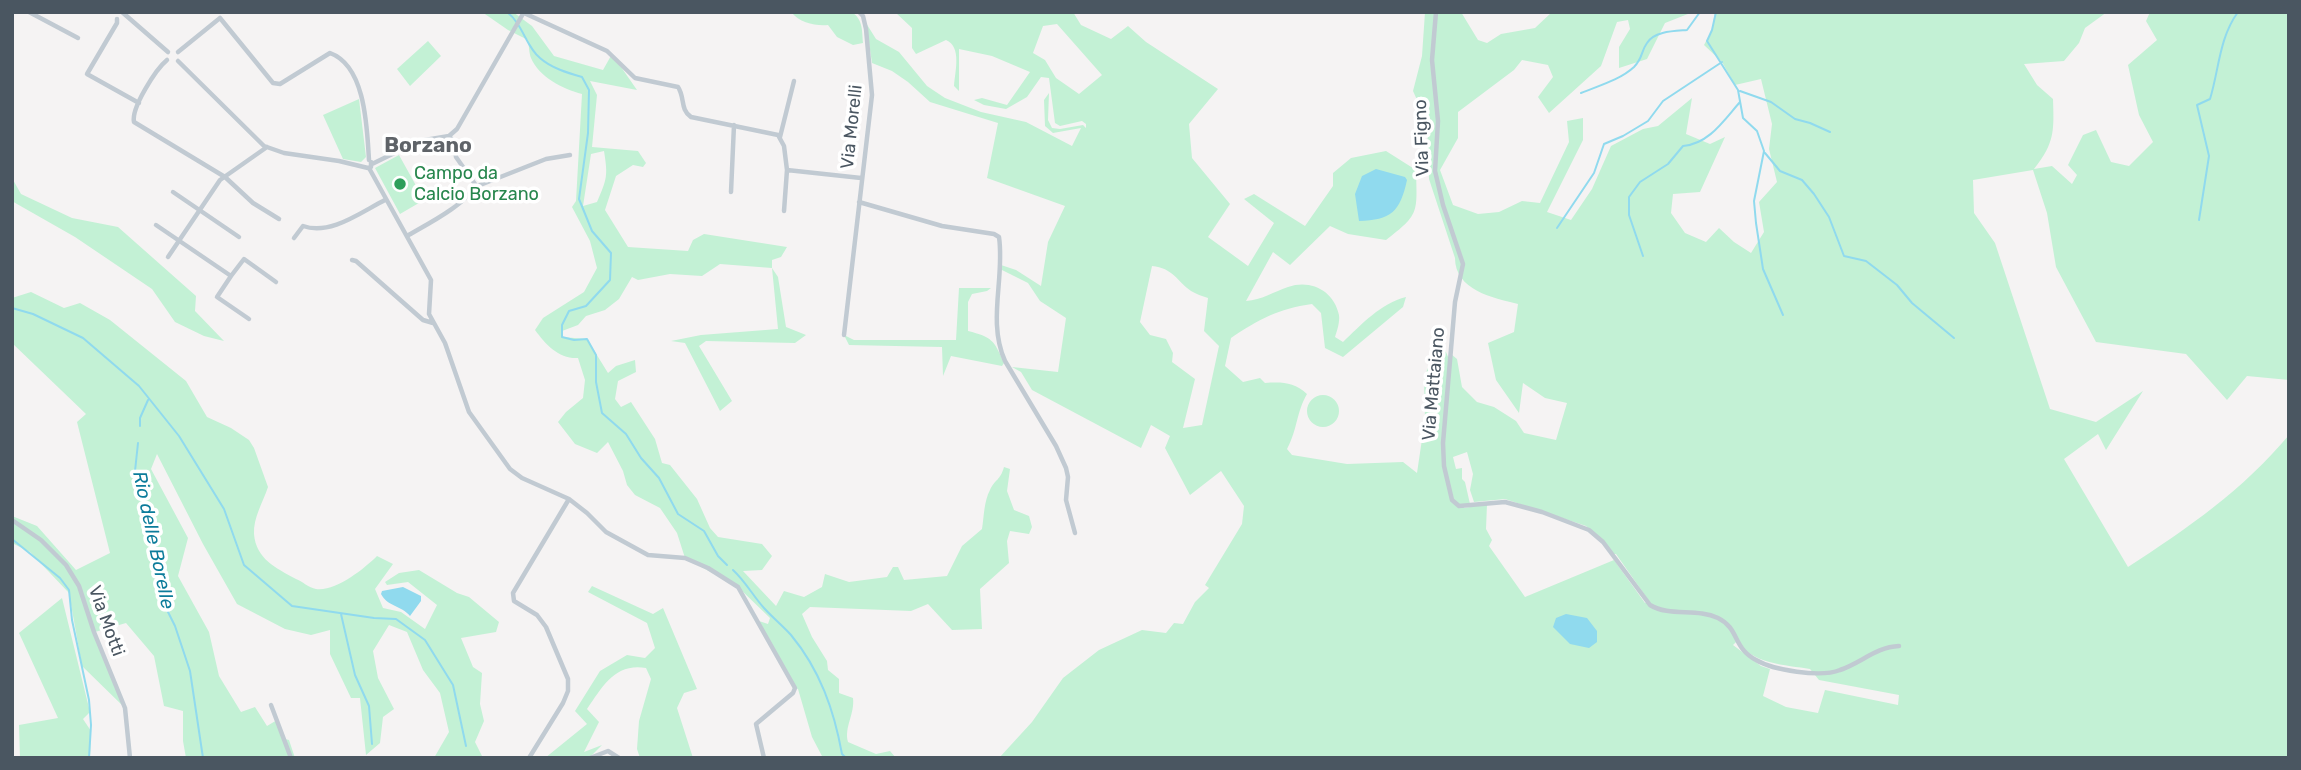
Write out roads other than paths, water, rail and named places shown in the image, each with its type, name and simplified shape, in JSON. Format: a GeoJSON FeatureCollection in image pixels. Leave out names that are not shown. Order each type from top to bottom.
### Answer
{"type":"FeatureCollection","features":[{"type":"Feature","properties":{"kind":"street"},"geometry":{"type":"LineString","coordinates":[[122,12],[168,52]]}},
{"type":"Feature","properties":{"kind":"street","name":"Via Figno"},"geometry":{"type":"LineString","coordinates":[[1436,12],[1432,60],[1438,121],[1435,171],[1443,205],[1463,260]]}},
{"type":"Feature","properties":{"kind":"street"},"geometry":{"type":"LineString","coordinates":[[31,13],[78,38]]}},
{"type":"Feature","properties":{"kind":"street","name":"Via Morelli"},"geometry":{"type":"LineString","coordinates":[[844,335],[872,88],[866,29],[860,13]]}},
{"type":"Feature","properties":{"kind":"street"},"geometry":{"type":"LineString","coordinates":[[764,758],[756,723],[793,693],[795,688],[738,587],[708,568],[685,558],[648,555],[606,532],[569,499],[522,478],[510,469],[492,447],[469,412],[445,343],[428,307],[431,280],[385,200],[368,164],[361,89],[340,58],[330,53],[280,84],[273,83],[220,15],[178,52],[178,61],[267,147],[284,153],[368,164],[419,141],[449,136],[457,129],[524,14],[607,51],[635,78],[678,87],[687,115],[780,137]]}},
{"type":"Feature","properties":{"kind":"street"},"geometry":{"type":"LineString","coordinates":[[117,19],[87,74],[139,103]]}},
{"type":"Feature","properties":{"kind":"street"},"geometry":{"type":"LineString","coordinates":[[168,52],[178,52]]}},
{"type":"Feature","properties":{"kind":"street"},"geometry":{"type":"LineString","coordinates":[[168,52],[167,60],[158,70],[134,111],[134,122],[225,177],[253,203],[279,219]]}},
{"type":"Feature","properties":{"kind":"street"},"geometry":{"type":"LineString","coordinates":[[167,60],[172,63],[178,61]]}},
{"type":"Feature","properties":{"kind":"street"},"geometry":{"type":"LineString","coordinates":[[783,211],[787,170],[780,137],[794,81]]}},
{"type":"Feature","properties":{"kind":"street"},"geometry":{"type":"LineString","coordinates":[[731,192],[734,125]]}},
{"type":"Feature","properties":{"kind":"street"},"geometry":{"type":"LineString","coordinates":[[449,136],[454,142],[456,157],[470,175],[474,187]]}},
{"type":"Feature","properties":{"kind":"street"},"geometry":{"type":"LineString","coordinates":[[168,257],[216,185],[267,147]]}},
{"type":"Feature","properties":{"kind":"street"},"geometry":{"type":"LineString","coordinates":[[407,236],[452,209],[474,187],[546,159],[570,155]]}},
{"type":"Feature","properties":{"kind":"street"},"geometry":{"type":"LineString","coordinates":[[787,170],[861,178]]}},
{"type":"Feature","properties":{"kind":"street"},"geometry":{"type":"LineString","coordinates":[[173,192],[239,237]]}},
{"type":"Feature","properties":{"kind":"street"},"geometry":{"type":"LineString","coordinates":[[294,238],[303,226],[311,229],[324,228],[385,200]]}},
{"type":"Feature","properties":{"kind":"street"},"geometry":{"type":"LineString","coordinates":[[859,202],[942,226],[999,237],[996,309],[1002,354],[1063,460],[1068,477],[1066,500],[1075,533]]}},
{"type":"Feature","properties":{"kind":"street"},"geometry":{"type":"LineString","coordinates":[[156,225],[231,276]]}},
{"type":"Feature","properties":{"kind":"street"},"geometry":{"type":"LineString","coordinates":[[249,319],[217,296],[231,276],[244,259],[276,282]]}},
{"type":"Feature","properties":{"kind":"street"},"geometry":{"type":"LineString","coordinates":[[352,260],[423,320],[433,321]]}},
{"type":"Feature","properties":{"kind":"street","name":"Via Mattaiano"},"geometry":{"type":"LineString","coordinates":[[1463,260],[1455,302],[1443,443],[1444,466],[1452,500],[1459,506],[1505,502],[1581,527],[1603,542],[1653,608],[1709,615],[1720,619],[1730,626],[1741,650],[1766,665],[1808,673],[1831,673],[1881,649],[1899,646]]}},
{"type":"Feature","properties":{"kind":"street"},"geometry":{"type":"LineString","coordinates":[[528,758],[563,703],[568,691],[568,679],[546,627],[537,615],[517,604],[513,593],[569,499]]}},
{"type":"Feature","properties":{"kind":"street","name":"Via Motti"},"geometry":{"type":"LineString","coordinates":[[12,520],[41,540],[66,565],[79,586],[94,632],[125,708],[130,758]]}},
{"type":"Feature","properties":{"kind":"street"},"geometry":{"type":"LineString","coordinates":[[271,705],[291,758]]}},
{"type":"Feature","properties":{"kind":"street"},"geometry":{"type":"LineString","coordinates":[[590,758],[608,751],[619,758]]}},
{"type":"Feature","properties":{"kind":"water"},"geometry":{"type":"Polygon","coordinates":[[[1376,169],[1405,177],[1407,180],[1404,191],[1397,207],[1386,216],[1359,221],[1355,194],[1362,176],[1376,169]]]}},
{"type":"Feature","properties":{"kind":"water"},"geometry":{"type":"Polygon","coordinates":[[[403,587],[421,596],[421,601],[410,616],[381,594],[382,591],[403,587]]]}},
{"type":"Feature","properties":{"kind":"water"},"geometry":{"type":"Polygon","coordinates":[[[1566,614],[1587,618],[1597,631],[1597,642],[1589,648],[1570,644],[1553,627],[1556,618],[1566,614]]]}},
{"type":"Feature","properties":{"kind":"waterway"},"geometry":{"type":"LineString","coordinates":[[507,12],[517,23],[531,48],[544,62],[582,77],[589,90],[588,133],[579,199],[592,231],[611,253],[610,280],[586,306],[569,311],[562,325],[562,337],[587,339],[596,355],[596,382],[602,413],[626,434],[641,458],[659,478],[678,514],[704,531],[718,556],[727,565]]}},
{"type":"Feature","properties":{"kind":"waterway"},"geometry":{"type":"LineString","coordinates":[[1581,93],[1628,72],[1637,64],[1650,39],[1665,32],[1687,30],[1700,12]]}},
{"type":"Feature","properties":{"kind":"waterway"},"geometry":{"type":"LineString","coordinates":[[1716,12],[1707,41],[1738,90],[1743,118],[1757,131],[1764,151],[1754,201],[1756,223],[1763,269],[1783,315]]}},
{"type":"Feature","properties":{"kind":"waterway"},"geometry":{"type":"LineString","coordinates":[[2199,220],[2209,156],[2197,105],[2210,99],[2223,43],[2238,12]]}},
{"type":"Feature","properties":{"kind":"waterway"},"geometry":{"type":"LineString","coordinates":[[1557,228],[1594,173],[1604,144],[1648,121],[1663,101],[1722,62]]}},
{"type":"Feature","properties":{"kind":"waterway"},"geometry":{"type":"LineString","coordinates":[[1740,91],[1771,102],[1795,119],[1830,132]]}},
{"type":"Feature","properties":{"kind":"waterway"},"geometry":{"type":"LineString","coordinates":[[1643,256],[1629,215],[1629,197],[1640,182],[1668,164],[1683,146],[1708,136],[1740,102]]}},
{"type":"Feature","properties":{"kind":"waterway"},"geometry":{"type":"LineString","coordinates":[[1765,153],[1780,171],[1802,180],[1814,194],[1829,217],[1844,256],[1866,261],[1897,285],[1912,303],[1954,338]]}},
{"type":"Feature","properties":{"kind":"waterway"},"geometry":{"type":"LineString","coordinates":[[12,308],[33,314],[83,338],[139,386],[179,436],[224,509],[244,565],[292,606],[396,619],[425,640],[453,685],[466,746]]}},
{"type":"Feature","properties":{"kind":"waterway","name":"Rio delle Borelle"},"geometry":{"type":"LineString","coordinates":[[140,426],[140,418],[148,400]]}},
{"type":"Feature","properties":{"kind":"waterway","name":"Rio delle Borelle"},"geometry":{"type":"LineString","coordinates":[[138,443],[135,471],[155,536],[162,600],[175,626],[190,671],[203,758]]}},
{"type":"Feature","properties":{"kind":"waterway"},"geometry":{"type":"LineString","coordinates":[[12,539],[60,578],[69,590],[72,620],[89,700],[89,758]]}},
{"type":"Feature","properties":{"kind":"waterway"},"geometry":{"type":"LineString","coordinates":[[733,570],[764,608],[791,635],[810,662],[824,691],[842,754],[846,758]]}},
{"type":"Feature","properties":{"kind":"waterway","name":"Rio delle Borelle"},"geometry":{"type":"LineString","coordinates":[[341,614],[355,675],[369,706],[372,744]]}},
{"type":"Feature","properties":{"kind":"place","name":"Campo da Calcio Borzano"},"geometry":{"type":"Point","coordinates":[400,184]}},
{"type":"Feature","properties":{"kind":"district","name":"Borzano"},"geometry":{"type":"Point","coordinates":[428,146]}}]}
